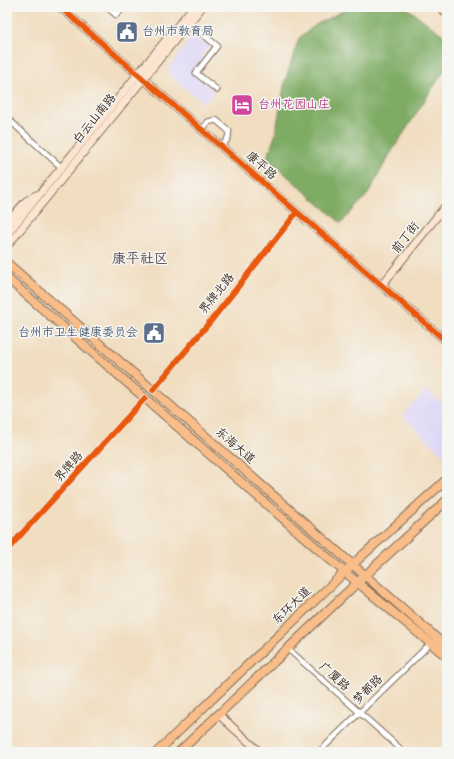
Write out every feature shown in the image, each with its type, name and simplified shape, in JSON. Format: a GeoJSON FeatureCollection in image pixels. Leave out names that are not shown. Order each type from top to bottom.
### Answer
{"type":"FeatureCollection","features":[{"type":"Feature","properties":{"kind":"main road"},"geometry":{"type":"LineString","coordinates":[[440,7],[447,13]]}},
{"type":"Feature","properties":{"kind":"main road","name":"东海大道"},"geometry":{"type":"LineString","coordinates":[[7,263],[447,647]]}},
{"type":"Feature","properties":{"kind":"main road","name":"东海大道"},"geometry":{"type":"LineString","coordinates":[[7,278],[345,572],[447,657]]}},
{"type":"Feature","properties":{"kind":"main road","name":"东环大道"},"geometry":{"type":"LineString","coordinates":[[157,752],[352,565],[447,479]]}},
{"type":"Feature","properties":{"kind":"main road"},"geometry":{"type":"LineString","coordinates":[[179,752],[287,648],[447,500]]}},
{"type":"Feature","properties":{"kind":"street","name":"康平路"},"geometry":{"type":"LineString","coordinates":[[60,7],[447,342]]}},
{"type":"Feature","properties":{"kind":"street"},"geometry":{"type":"LineString","coordinates":[[106,7],[116,15],[124,7]]}},
{"type":"Feature","properties":{"kind":"street","name":"白云山南路"},"geometry":{"type":"LineString","coordinates":[[7,246],[192,7]]}},
{"type":"Feature","properties":{"kind":"street","name":"白云山南路"},"geometry":{"type":"LineString","coordinates":[[7,234],[61,167],[202,7]]}},
{"type":"Feature","properties":{"kind":"street"},"geometry":{"type":"LineString","coordinates":[[189,22],[217,46],[196,73],[217,90]]}},
{"type":"Feature","properties":{"kind":"street"},"geometry":{"type":"LineString","coordinates":[[7,118],[61,167]]}},
{"type":"Feature","properties":{"kind":"street"},"geometry":{"type":"LineString","coordinates":[[202,130],[208,122],[216,120],[229,131],[228,138],[222,147]]}},
{"type":"Feature","properties":{"kind":"street"},"geometry":{"type":"LineString","coordinates":[[7,223],[26,201],[40,193]]}},
{"type":"Feature","properties":{"kind":"street","name":"前丁街"},"geometry":{"type":"LineString","coordinates":[[382,285],[447,204]]}},
{"type":"Feature","properties":{"kind":"street","name":"界牌北路"},"geometry":{"type":"LineString","coordinates":[[153,390],[214,317],[297,212]]}},
{"type":"Feature","properties":{"kind":"street"},"geometry":{"type":"LineString","coordinates":[[7,284],[18,288]]}},
{"type":"Feature","properties":{"kind":"street","name":"界牌路"},"geometry":{"type":"LineString","coordinates":[[7,550],[145,398]]}},
{"type":"Feature","properties":{"kind":"street","name":"梦都路"},"geometry":{"type":"LineString","coordinates":[[318,752],[431,643]]}},
{"type":"Feature","properties":{"kind":"street","name":"广厦路"},"geometry":{"type":"LineString","coordinates":[[287,648],[404,752]]}},
{"type":"Feature","properties":{"kind":"street"},"geometry":{"type":"LineString","coordinates":[[218,714],[260,752]]}},
{"type":"Feature","properties":{"kind":"shaded area"},"geometry":{"type":"Polygon","coordinates":[[[195,33],[210,45],[202,56],[204,58],[192,73],[214,91],[204,103],[170,76],[169,67],[195,33]]]}},
{"type":"Feature","properties":{"kind":"shaded area"},"geometry":{"type":"Polygon","coordinates":[[[426,390],[447,407],[447,459],[402,415],[426,390]]]}},
{"type":"Feature","properties":{"kind":"green space"},"geometry":{"type":"Polygon","coordinates":[[[351,7],[406,7],[447,38],[447,66],[390,154],[368,194],[341,223],[267,158],[275,136],[285,81],[299,38],[317,24],[351,7]]]}},
{"type":"Feature","properties":{"kind":"cycle path"},"geometry":{"type":"LineString","coordinates":[[60,7],[447,342]]}},
{"type":"Feature","properties":{"kind":"cycle path"},"geometry":{"type":"LineString","coordinates":[[153,390],[214,317],[297,212]]}},
{"type":"Feature","properties":{"kind":"cycle path"},"geometry":{"type":"LineString","coordinates":[[7,550],[145,398]]}},
{"type":"Feature","properties":{"kind":"place","name":"台州市教育局"},"geometry":{"type":"Point","coordinates":[127,32]}},
{"type":"Feature","properties":{"kind":"place","name":"台州花园山庄"},"geometry":{"type":"Point","coordinates":[242,105]}},
{"type":"Feature","properties":{"kind":"place","name":"台州市卫生健康委员会"},"geometry":{"type":"Point","coordinates":[154,333]}},
{"type":"Feature","properties":{"kind":"district","name":"康平社区"},"geometry":{"type":"Point","coordinates":[140,259]}}]}
